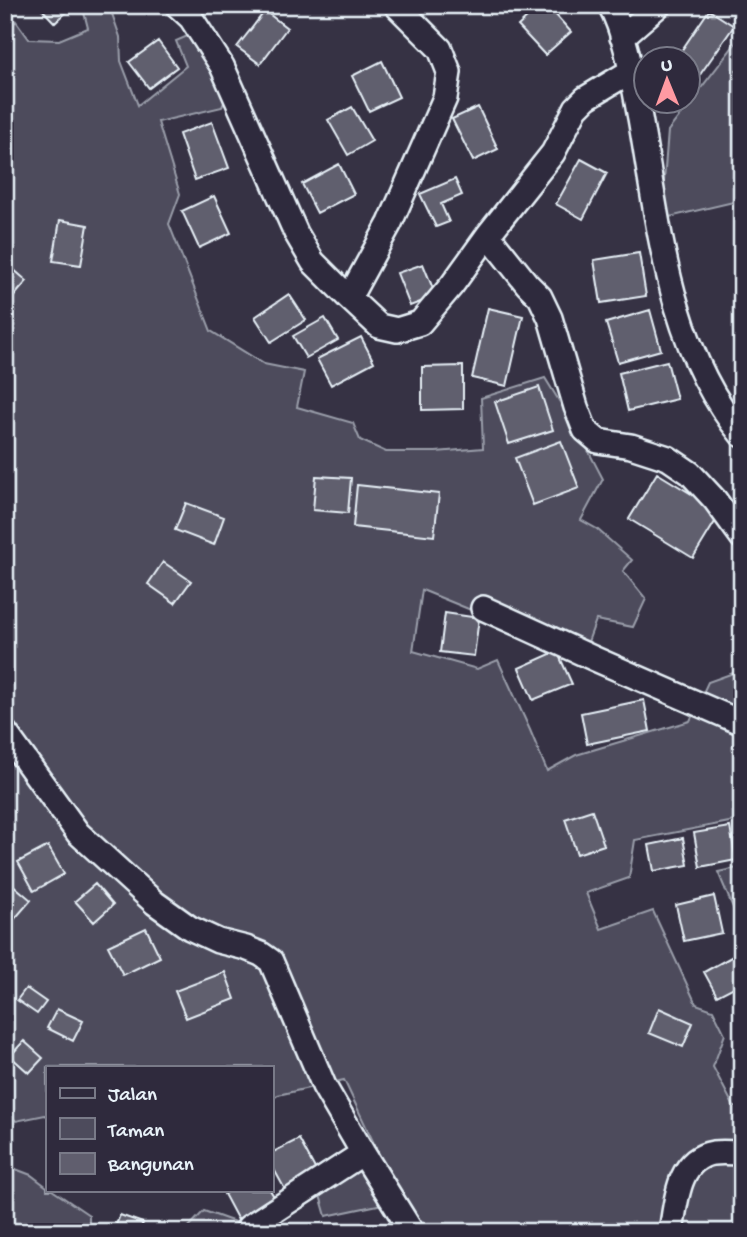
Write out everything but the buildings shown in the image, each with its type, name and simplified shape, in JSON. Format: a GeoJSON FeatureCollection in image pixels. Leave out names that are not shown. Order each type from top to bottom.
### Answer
{"type":"FeatureCollection","features":[{"type":"Feature","properties":{"kind":"street"},"geometry":{"type":"LineString","coordinates":[[177,5],[191,18],[222,66],[296,233],[313,261],[379,326],[397,330],[420,323],[452,285],[553,153],[576,108],[586,98],[631,71]]}},
{"type":"Feature","properties":{"kind":"street"},"geometry":{"type":"LineString","coordinates":[[349,298],[390,223],[445,98],[449,72],[440,49],[396,5]]}},
{"type":"Feature","properties":{"kind":"street"},"geometry":{"type":"LineString","coordinates":[[610,5],[618,23],[631,71],[667,268],[688,341],[705,381],[742,435]]}},
{"type":"Feature","properties":{"kind":"street"},"geometry":{"type":"LineString","coordinates":[[622,37],[659,5]]}},
{"type":"Feature","properties":{"kind":"street"},"geometry":{"type":"LineString","coordinates":[[488,235],[540,297],[550,318],[585,430],[598,441],[631,446],[668,458],[690,473],[715,500],[742,537]]}},
{"type":"Feature","properties":{"kind":"street"},"geometry":{"type":"LineString","coordinates":[[484,608],[742,723]]}},
{"type":"Feature","properties":{"kind":"street"},"geometry":{"type":"LineString","coordinates":[[5,732],[78,833],[155,903],[190,928],[218,941],[261,954],[271,961],[324,1086],[412,1232]]}},
{"type":"Feature","properties":{"kind":"street"},"geometry":{"type":"LineString","coordinates":[[249,1227],[363,1153]]}},
{"type":"Feature","properties":{"kind":"street"},"geometry":{"type":"LineString","coordinates":[[671,1232],[679,1184],[692,1164],[711,1154],[742,1153]]}},
{"type":"Feature","properties":{"kind":"green space"},"geometry":{"type":"Polygon","coordinates":[[[82,5],[109,5],[120,37],[121,61],[138,105],[186,66],[176,41],[199,31],[229,91],[222,107],[158,122],[180,194],[169,224],[211,331],[264,364],[304,372],[297,407],[353,423],[360,440],[386,452],[483,448],[481,398],[545,378],[603,479],[581,520],[597,529],[632,560],[623,571],[646,599],[633,627],[596,620],[585,650],[515,628],[422,590],[413,651],[477,669],[498,660],[547,771],[576,755],[690,721],[708,682],[739,671],[742,675],[742,825],[740,820],[635,840],[629,878],[586,893],[601,929],[653,911],[696,1004],[713,1010],[725,1034],[713,1067],[734,1107],[742,1107],[742,1191],[735,1201],[742,1205],[742,1232],[408,1232],[397,1201],[326,1216],[315,1178],[379,1154],[344,1080],[278,1095],[273,1099],[273,1066],[46,1066],[46,1116],[16,1121],[5,1110],[5,33],[16,21],[29,39],[59,40],[88,28],[82,5]]]}},
{"type":"Feature","properties":{"kind":"green space"},"geometry":{"type":"Polygon","coordinates":[[[742,35],[742,66],[736,70],[742,88],[742,200],[661,219],[668,131],[680,116],[702,116],[702,87],[742,35]]]}},
{"type":"Feature","properties":{"kind":"green space"},"geometry":{"type":"Polygon","coordinates":[[[742,867],[742,929],[718,872],[742,867]]]}},
{"type":"Feature","properties":{"kind":"green space"},"geometry":{"type":"Polygon","coordinates":[[[5,1165],[31,1175],[46,1186],[46,1192],[55,1192],[89,1215],[89,1232],[5,1232],[5,1165]]]}},
{"type":"Feature","properties":{"kind":"green space"},"geometry":{"type":"Polygon","coordinates":[[[204,1211],[260,1231],[260,1232],[184,1232],[204,1211]]]}}]}
